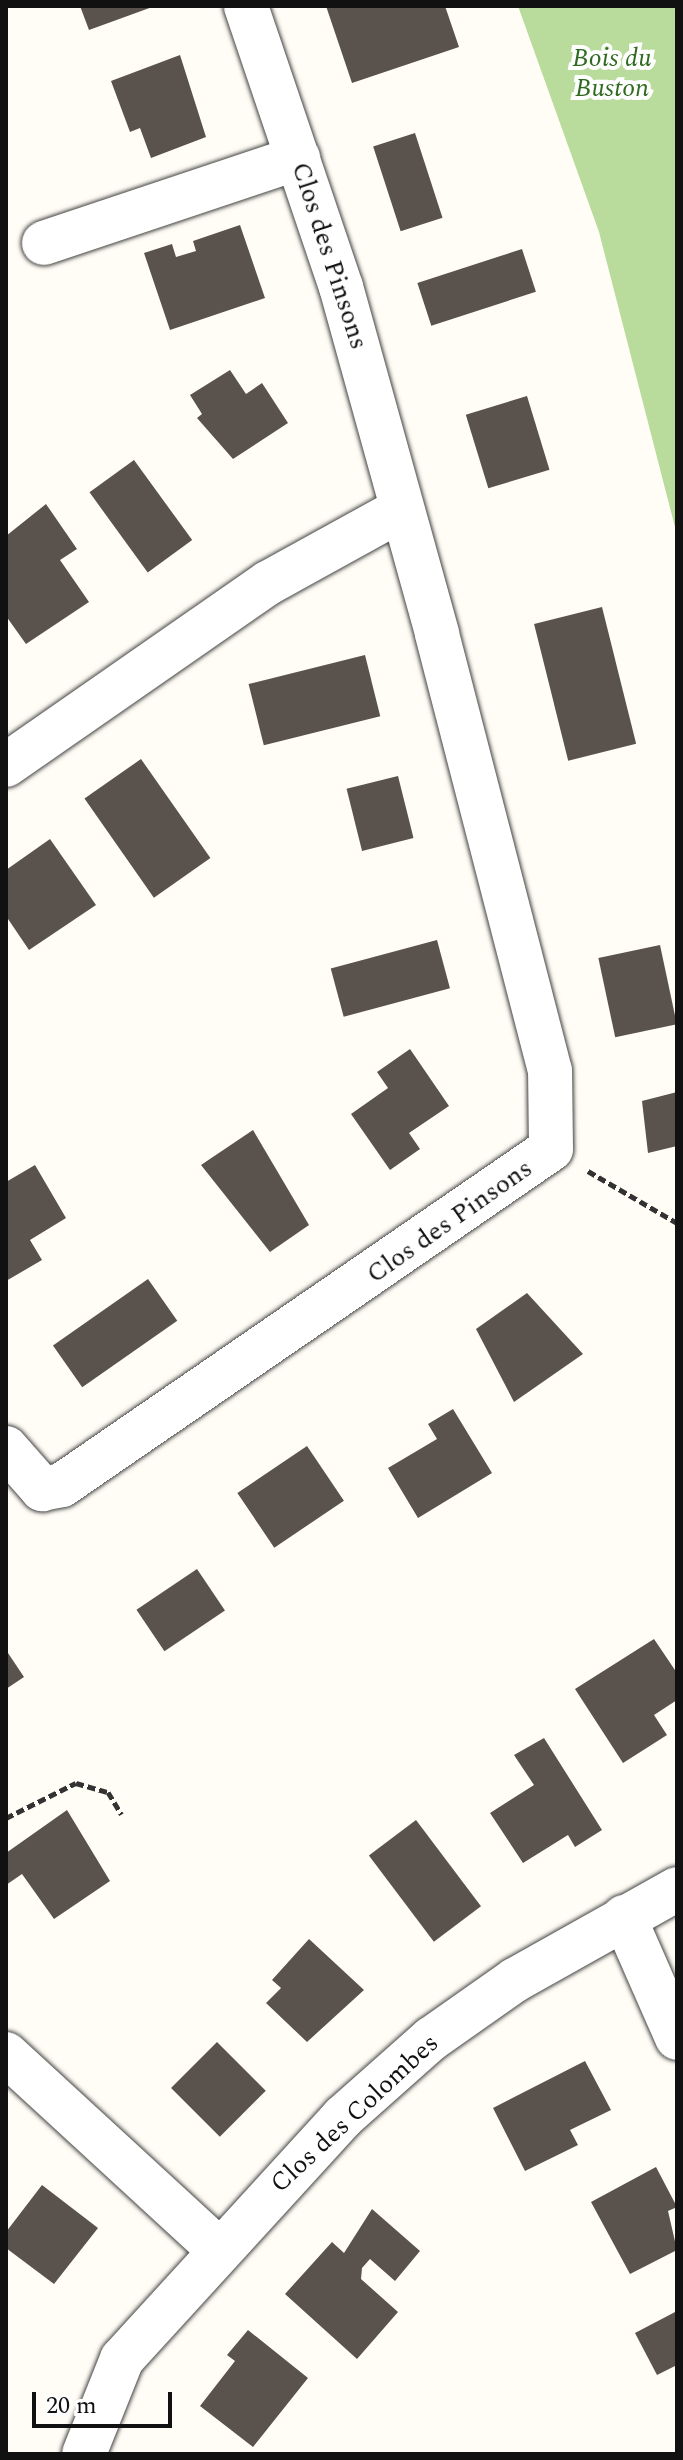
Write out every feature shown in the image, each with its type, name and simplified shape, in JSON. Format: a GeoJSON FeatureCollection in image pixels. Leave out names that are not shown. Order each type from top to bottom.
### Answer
{"type":"FeatureCollection","features":[{"type":"Feature","properties":{"kind":"street","name":"Clos des Pinsons"},"geometry":{"type":"LineString","coordinates":[[6,1448],[42,1489],[62,1485],[551,1149],[550,1071],[400,510],[372,393],[246,6]]}},
{"type":"Feature","properties":{"kind":"street"},"geometry":{"type":"LineString","coordinates":[[44,243],[298,158]]}},
{"type":"Feature","properties":{"kind":"street"},"geometry":{"type":"LineString","coordinates":[[6,765],[268,583],[400,510]]}},
{"type":"Feature","properties":{"kind":"street","name":"Clos des Colombes"},"geometry":{"type":"LineString","coordinates":[[84,2454],[122,2359],[218,2249],[343,2117],[431,2039],[515,1980],[677,1889]]}},
{"type":"Feature","properties":{"kind":"street"},"geometry":{"type":"LineString","coordinates":[[624,1917],[677,2038]]}},
{"type":"Feature","properties":{"kind":"street"},"geometry":{"type":"LineString","coordinates":[[6,2054],[218,2249]]}},
{"type":"Feature","properties":{"kind":"path"},"geometry":{"type":"LineString","coordinates":[[551,1149],[677,1223]]}},
{"type":"Feature","properties":{"kind":"path"},"geometry":{"type":"LineString","coordinates":[[6,1818],[76,1783],[108,1792],[121,1814]]}},
{"type":"Feature","properties":{"kind":"green space","name":"Bois du Buston"},"geometry":{"type":"Polygon","coordinates":[[[518,6],[677,6],[677,535],[599,232],[518,6]]]}},
{"type":"Feature","properties":{"kind":"building"},"geometry":{"type":"Polygon","coordinates":[[[80,6],[155,6],[89,30],[80,6]]]}},
{"type":"Feature","properties":{"kind":"building"},"geometry":{"type":"Polygon","coordinates":[[[326,6],[445,6],[459,47],[352,83],[326,6]]]}},
{"type":"Feature","properties":{"kind":"building"},"geometry":{"type":"Polygon","coordinates":[[[180,55],[206,137],[151,158],[140,128],[130,132],[111,81],[180,55]]]}},
{"type":"Feature","properties":{"kind":"building"},"geometry":{"type":"Polygon","coordinates":[[[415,133],[443,218],[401,231],[373,147],[415,133]]]}},
{"type":"Feature","properties":{"kind":"building"},"geometry":{"type":"Polygon","coordinates":[[[240,225],[265,298],[170,330],[144,253],[172,244],[176,257],[196,251],[193,241],[240,225]]]}},
{"type":"Feature","properties":{"kind":"building"},"geometry":{"type":"Polygon","coordinates":[[[522,249],[536,292],[431,326],[417,283],[522,249]]]}},
{"type":"Feature","properties":{"kind":"building"},"geometry":{"type":"Polygon","coordinates":[[[230,370],[246,394],[262,383],[288,423],[233,459],[197,418],[202,414],[190,395],[230,370]]]}},
{"type":"Feature","properties":{"kind":"building"},"geometry":{"type":"Polygon","coordinates":[[[527,396],[550,470],[488,488],[466,415],[527,396]]]}},
{"type":"Feature","properties":{"kind":"building"},"geometry":{"type":"Polygon","coordinates":[[[134,460],[192,540],[148,572],[90,492],[134,460]]]}},
{"type":"Feature","properties":{"kind":"building"},"geometry":{"type":"Polygon","coordinates":[[[46,504],[77,549],[60,560],[89,602],[26,644],[6,616],[6,536],[46,504]]]}},
{"type":"Feature","properties":{"kind":"building"},"geometry":{"type":"Polygon","coordinates":[[[602,607],[636,744],[568,761],[534,624],[602,607]]]}},
{"type":"Feature","properties":{"kind":"building"},"geometry":{"type":"Polygon","coordinates":[[[365,655],[380,716],[264,745],[249,684],[365,655]]]}},
{"type":"Feature","properties":{"kind":"building"},"geometry":{"type":"Polygon","coordinates":[[[141,759],[210,858],[154,898],[84,799],[141,759]]]}},
{"type":"Feature","properties":{"kind":"building"},"geometry":{"type":"Polygon","coordinates":[[[398,776],[413,838],[362,851],[347,789],[398,776]]]}},
{"type":"Feature","properties":{"kind":"building"},"geometry":{"type":"Polygon","coordinates":[[[50,839],[96,905],[29,950],[6,916],[6,870],[50,839]]]}},
{"type":"Feature","properties":{"kind":"building"},"geometry":{"type":"Polygon","coordinates":[[[437,940],[450,988],[344,1017],[331,968],[437,940]]]}},
{"type":"Feature","properties":{"kind":"building"},"geometry":{"type":"Polygon","coordinates":[[[660,945],[677,1024],[615,1037],[598,958],[660,945]]]}},
{"type":"Feature","properties":{"kind":"building"},"geometry":{"type":"Polygon","coordinates":[[[410,1049],[449,1106],[409,1133],[420,1149],[390,1170],[351,1114],[388,1088],[377,1072],[410,1049]]]}},
{"type":"Feature","properties":{"kind":"building"},"geometry":{"type":"Polygon","coordinates":[[[677,1092],[677,1146],[648,1153],[642,1101],[677,1092]]]}},
{"type":"Feature","properties":{"kind":"building"},"geometry":{"type":"Polygon","coordinates":[[[253,1130],[309,1225],[270,1252],[201,1165],[253,1130]]]}},
{"type":"Feature","properties":{"kind":"building"},"geometry":{"type":"Polygon","coordinates":[[[35,1165],[66,1218],[30,1240],[42,1260],[6,1281],[6,1182],[35,1165]]]}},
{"type":"Feature","properties":{"kind":"building"},"geometry":{"type":"Polygon","coordinates":[[[148,1279],[177,1321],[82,1387],[53,1346],[148,1279]]]}},
{"type":"Feature","properties":{"kind":"building"},"geometry":{"type":"Polygon","coordinates":[[[527,1293],[583,1354],[514,1402],[476,1329],[527,1293]]]}},
{"type":"Feature","properties":{"kind":"building"},"geometry":{"type":"Polygon","coordinates":[[[453,1409],[492,1473],[418,1518],[388,1468],[437,1439],[428,1424],[453,1409]]]}},
{"type":"Feature","properties":{"kind":"building"},"geometry":{"type":"Polygon","coordinates":[[[307,1446],[344,1501],[274,1548],[237,1493],[307,1446]]]}},
{"type":"Feature","properties":{"kind":"building"},"geometry":{"type":"Polygon","coordinates":[[[197,1569],[225,1610],[164,1651],[136,1610],[197,1569]]]}},
{"type":"Feature","properties":{"kind":"building"},"geometry":{"type":"Polygon","coordinates":[[[654,1639],[677,1673],[677,1700],[654,1715],[667,1735],[623,1763],[575,1689],[654,1639]]]}},
{"type":"Feature","properties":{"kind":"building"},"geometry":{"type":"Polygon","coordinates":[[[6,1650],[24,1677],[6,1689],[6,1650]]]}},
{"type":"Feature","properties":{"kind":"building"},"geometry":{"type":"Polygon","coordinates":[[[544,1738],[602,1830],[575,1847],[568,1835],[523,1863],[490,1813],[534,1785],[514,1755],[544,1738]]]}},
{"type":"Feature","properties":{"kind":"building"},"geometry":{"type":"Polygon","coordinates":[[[67,1810],[110,1881],[54,1919],[22,1874],[6,1885],[6,1853],[67,1810]]]}},
{"type":"Feature","properties":{"kind":"building"},"geometry":{"type":"Polygon","coordinates":[[[416,1820],[481,1906],[434,1942],[369,1856],[416,1820]]]}},
{"type":"Feature","properties":{"kind":"building"},"geometry":{"type":"Polygon","coordinates":[[[309,1939],[364,1990],[307,2042],[266,2003],[281,1988],[272,1980],[309,1939]]]}},
{"type":"Feature","properties":{"kind":"building"},"geometry":{"type":"Polygon","coordinates":[[[217,2042],[266,2091],[220,2137],[171,2088],[217,2042]]]}},
{"type":"Feature","properties":{"kind":"building"},"geometry":{"type":"Polygon","coordinates":[[[585,2061],[611,2110],[570,2130],[578,2145],[525,2171],[493,2108],[585,2061]]]}},
{"type":"Feature","properties":{"kind":"building"},"geometry":{"type":"Polygon","coordinates":[[[656,2167],[677,2207],[668,2211],[677,2250],[630,2274],[591,2202],[656,2167]]]}},
{"type":"Feature","properties":{"kind":"building"},"geometry":{"type":"Polygon","coordinates":[[[42,2185],[98,2228],[54,2284],[6,2248],[6,2232],[42,2185]]]}},
{"type":"Feature","properties":{"kind":"building"},"geometry":{"type":"Polygon","coordinates":[[[372,2209],[420,2251],[395,2281],[370,2259],[362,2268],[361,2279],[398,2312],[357,2359],[285,2294],[332,2242],[344,2253],[372,2209]]]}},
{"type":"Feature","properties":{"kind":"building"},"geometry":{"type":"Polygon","coordinates":[[[677,2311],[677,2365],[657,2375],[635,2333],[677,2311]]]}},
{"type":"Feature","properties":{"kind":"building"},"geometry":{"type":"Polygon","coordinates":[[[248,2330],[308,2378],[253,2447],[200,2406],[235,2361],[227,2355],[248,2330]]]}}]}
